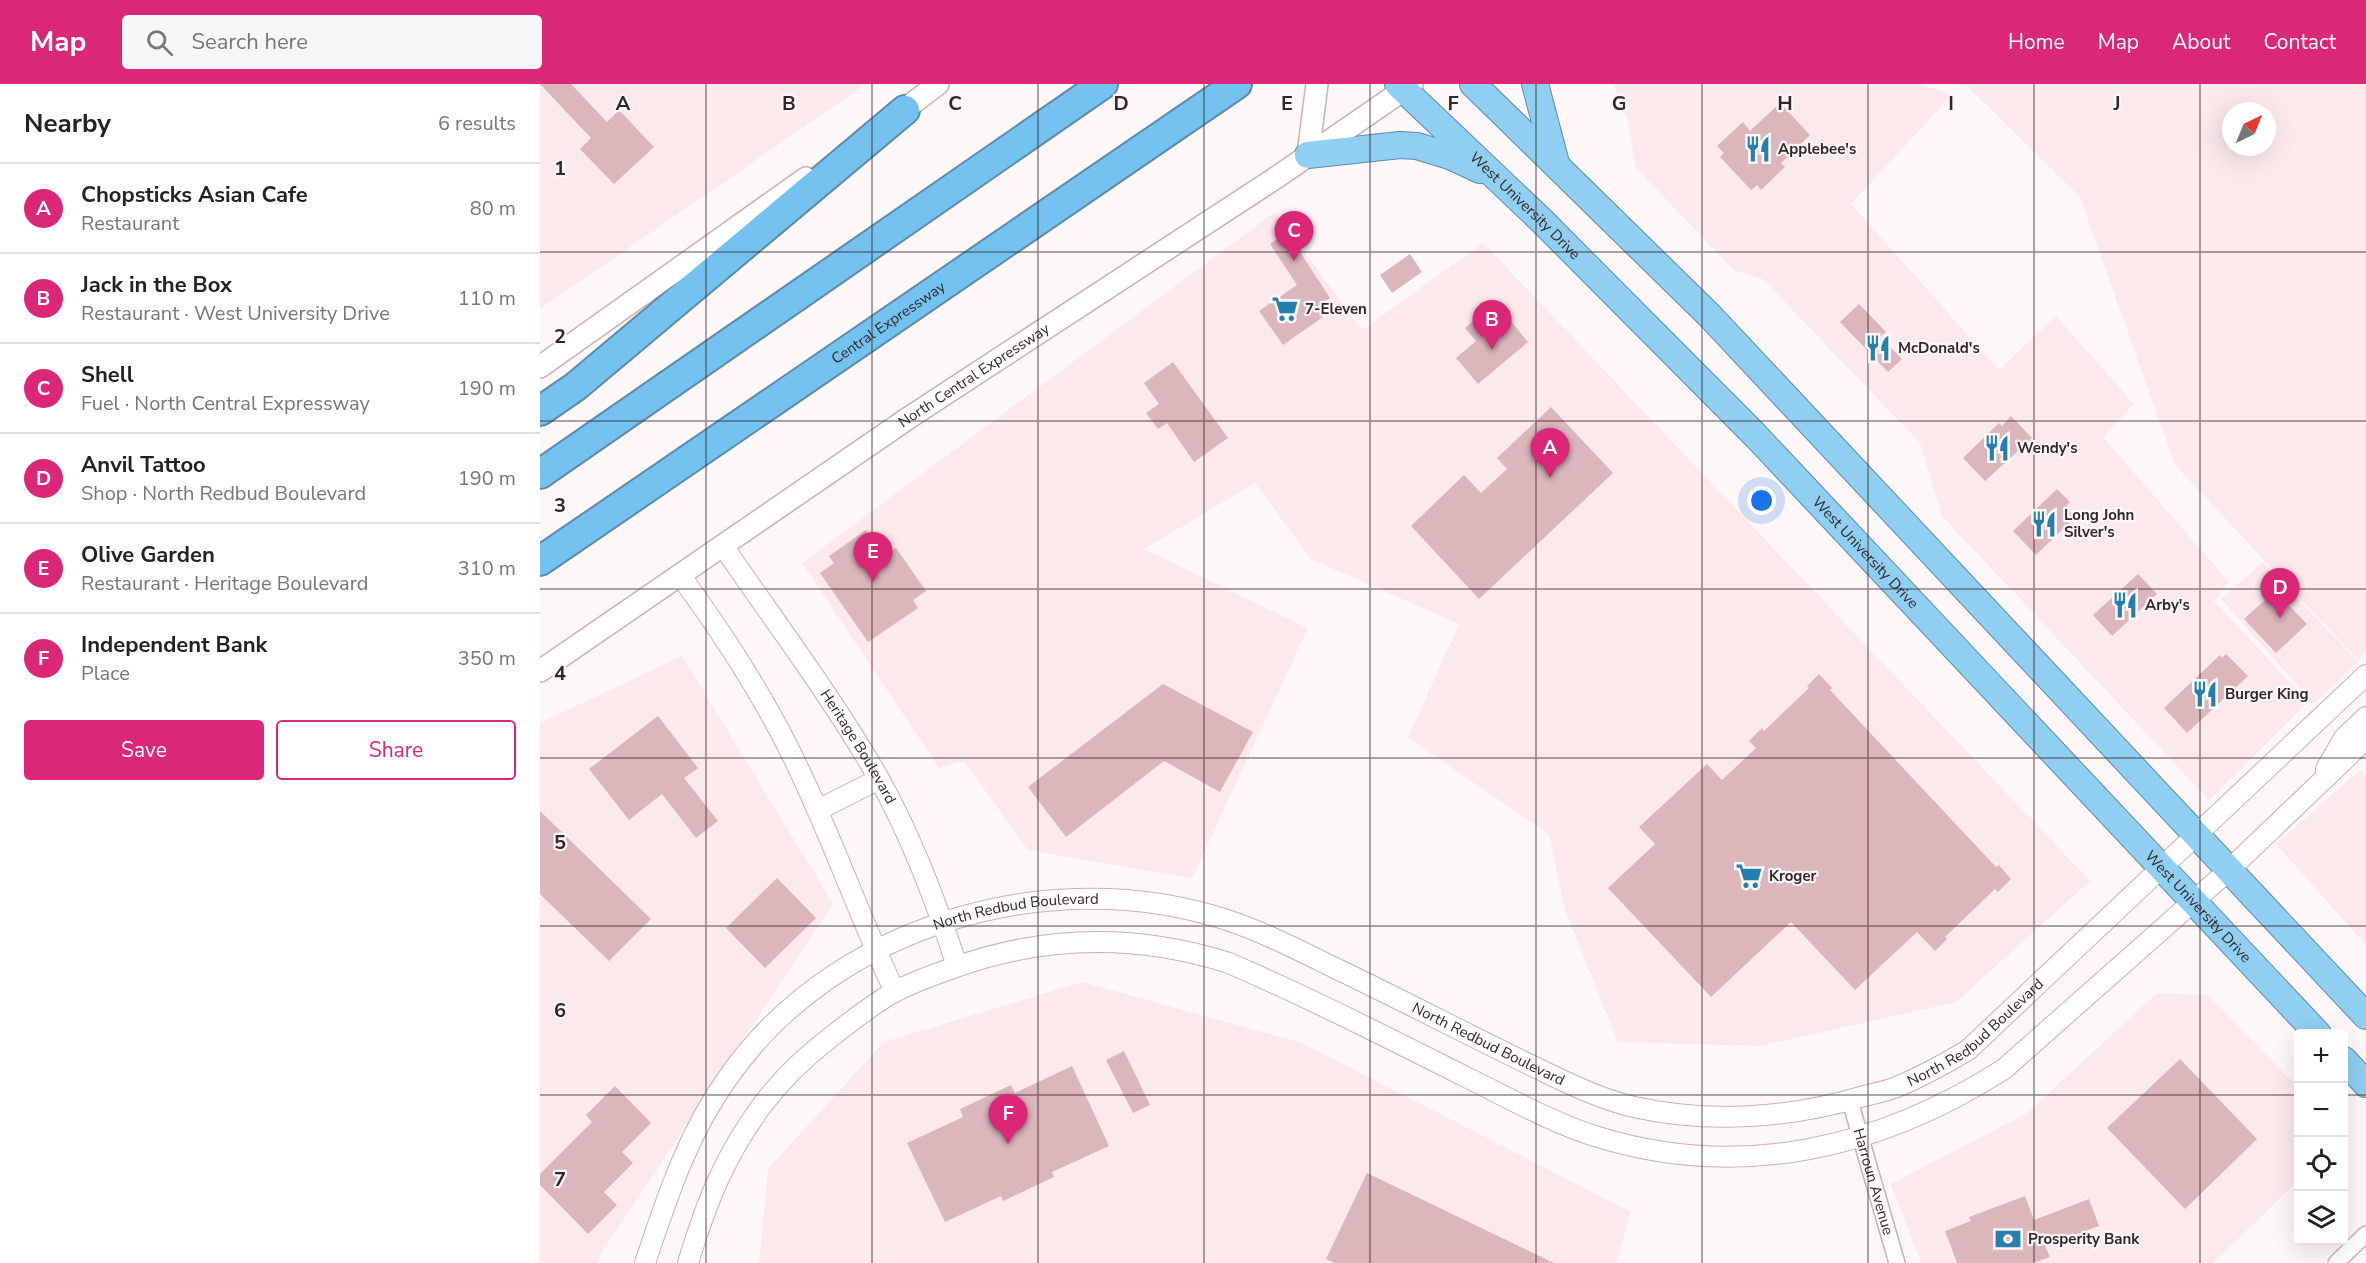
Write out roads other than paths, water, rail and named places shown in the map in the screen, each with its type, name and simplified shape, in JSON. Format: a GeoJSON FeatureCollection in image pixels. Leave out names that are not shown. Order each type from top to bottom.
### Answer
{"type":"FeatureCollection","features":[{"type":"Feature","properties":{"kind":"highway"},"geometry":{"type":"LineString","coordinates":[[540,474],[1103,84]]}},
{"type":"Feature","properties":{"kind":"highway","name":"Central Expressway"},"geometry":{"type":"LineString","coordinates":[[540,561],[1237,84]]}},
{"type":"Feature","properties":{"kind":"highway"},"geometry":{"type":"LineString","coordinates":[[1473,84],[1710,316],[2366,1016]]}},
{"type":"Feature","properties":{"kind":"highway"},"geometry":{"type":"LineString","coordinates":[[1536,84],[1556,164]]}},
{"type":"Feature","properties":{"kind":"highway","name":"West University Drive"},"geometry":{"type":"LineString","coordinates":[[1405,86],[1755,435],[2313,1029]]}},
{"type":"Feature","properties":{"kind":"highway"},"geometry":{"type":"LineString","coordinates":[[540,411],[583,380],[905,110]]}},
{"type":"Feature","properties":{"kind":"highway"},"geometry":{"type":"LineString","coordinates":[[1308,155],[1400,145],[1417,146],[1450,156],[1496,177]]}},
{"type":"Feature","properties":{"kind":"highway"},"geometry":{"type":"LineString","coordinates":[[2348,1065],[2366,1084]]}},
{"type":"Feature","properties":{"kind":"main road"},"geometry":{"type":"LineString","coordinates":[[540,367],[905,110],[938,84]]}},
{"type":"Feature","properties":{"kind":"main road"},"geometry":{"type":"LineString","coordinates":[[1308,155],[1317,84]]}},
{"type":"Feature","properties":{"kind":"main road","name":"North Central Expressway"},"geometry":{"type":"LineString","coordinates":[[540,671],[910,417],[1308,155],[1405,86]]}},
{"type":"Feature","properties":{"kind":"street","name":"Heritage Boulevard"},"geometry":{"type":"LineString","coordinates":[[723,546],[842,718],[879,779],[908,835],[943,922],[957,966]]}},
{"type":"Feature","properties":{"kind":"street"},"geometry":{"type":"LineString","coordinates":[[680,575],[729,643],[755,684],[790,750],[818,810],[895,992]]}},
{"type":"Feature","properties":{"kind":"street","name":"North Redbud Boulevard"},"geometry":{"type":"LineString","coordinates":[[645,1263],[684,1154],[705,1112],[750,1048],[795,1005],[848,965],[875,949],[943,922],[1008,907],[1073,899],[1138,902],[1221,918],[1270,936],[1579,1088],[1634,1107],[1690,1115],[1748,1117],[1850,1101],[1897,1087],[1932,1071],[1968,1050],[2366,675]]}},
{"type":"Feature","properties":{"kind":"street"},"geometry":{"type":"LineString","coordinates":[[2316,787],[2344,738],[2366,717]]}},
{"type":"Feature","properties":{"kind":"street"},"geometry":{"type":"LineString","coordinates":[[688,1263],[711,1193],[735,1146],[765,1102],[800,1063],[845,1025],[916,981],[998,954],[1054,943],[1104,942],[1177,949],[1229,963],[1541,1113],[1589,1134],[1618,1142],[1655,1150],[1734,1156],[1803,1151],[1862,1138],[1964,1095],[2004,1069],[2229,870],[2366,739]]}},
{"type":"Feature","properties":{"kind":"street"},"geometry":{"type":"LineString","coordinates":[[818,810],[879,779]]}},
{"type":"Feature","properties":{"kind":"street","name":"Harroun Avenue"},"geometry":{"type":"LineString","coordinates":[[1850,1101],[1898,1263]]}},
{"type":"Feature","properties":{"kind":"street"},"geometry":{"type":"LineString","coordinates":[[2336,1263],[2366,1234]]}},
{"type":"Feature","properties":{"kind":"place","name":"Applebee's"},"geometry":{"type":"Point","coordinates":[1758,149]}},
{"type":"Feature","properties":{"kind":"place","name":"Shell"},"geometry":{"type":"Point","coordinates":[1294,261]}},
{"type":"Feature","properties":{"kind":"place","name":"7-Eleven"},"geometry":{"type":"Point","coordinates":[1285,309]}},
{"type":"Feature","properties":{"kind":"place","name":"McDonald's"},"geometry":{"type":"Point","coordinates":[1878,348]}},
{"type":"Feature","properties":{"kind":"place","name":"Jack in the Box"},"geometry":{"type":"Point","coordinates":[1492,350]}},
{"type":"Feature","properties":{"kind":"place","name":"Wendy's"},"geometry":{"type":"Point","coordinates":[1997,448]}},
{"type":"Feature","properties":{"kind":"place","name":"Chopsticks Asian Cafe"},"geometry":{"type":"Point","coordinates":[1550,478]}},
{"type":"Feature","properties":{"kind":"place","name":"Long John Silver's"},"geometry":{"type":"Point","coordinates":[2044,524]}},
{"type":"Feature","properties":{"kind":"place","name":"Olive Garden"},"geometry":{"type":"Point","coordinates":[873,582]}},
{"type":"Feature","properties":{"kind":"place","name":"Arby's"},"geometry":{"type":"Point","coordinates":[2125,605]}},
{"type":"Feature","properties":{"kind":"place","name":"Anvil Tattoo"},"geometry":{"type":"Point","coordinates":[2280,618]}},
{"type":"Feature","properties":{"kind":"place","name":"Burger King"},"geometry":{"type":"Point","coordinates":[2205,694]}},
{"type":"Feature","properties":{"kind":"place","name":"Kroger"},"geometry":{"type":"Point","coordinates":[1749,876]}},
{"type":"Feature","properties":{"kind":"place","name":"Independent Bank"},"geometry":{"type":"Point","coordinates":[1008,1144]}},
{"type":"Feature","properties":{"kind":"place","name":"Prosperity Bank"},"geometry":{"type":"Point","coordinates":[2008,1239]}}]}
